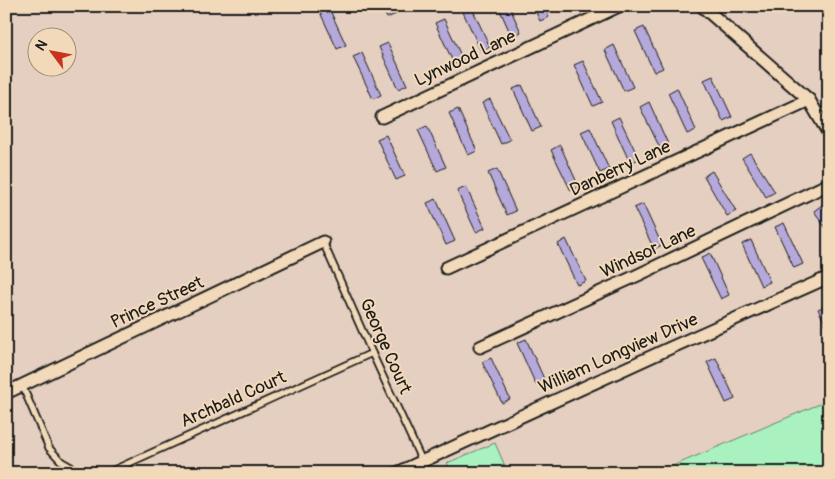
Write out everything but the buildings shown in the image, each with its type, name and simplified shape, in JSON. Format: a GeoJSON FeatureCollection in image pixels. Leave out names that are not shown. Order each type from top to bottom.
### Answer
{"type":"FeatureCollection","features":[{"type":"Feature","properties":{"kind":"street","name":"Lynwood Lane"},"geometry":{"type":"LineString","coordinates":[[382,117],[618,6]]}},
{"type":"Feature","properties":{"kind":"street"},"geometry":{"type":"LineString","coordinates":[[702,6],[809,100],[829,134]]}},
{"type":"Feature","properties":{"kind":"street","name":"Danberry Lane"},"geometry":{"type":"LineString","coordinates":[[446,268],[809,100]]}},
{"type":"Feature","properties":{"kind":"street","name":"Windsor Lane"},"geometry":{"type":"LineString","coordinates":[[480,347],[638,275],[829,184]]}},
{"type":"Feature","properties":{"kind":"street","name":"Prince Street"},"geometry":{"type":"LineString","coordinates":[[6,393],[323,242]]}},
{"type":"Feature","properties":{"kind":"street","name":"William Longview Drive"},"geometry":{"type":"LineString","coordinates":[[397,473],[829,277]]}},
{"type":"Feature","properties":{"kind":"lane","name":"George Court"},"geometry":{"type":"LineString","coordinates":[[323,242],[422,461]]}},
{"type":"Feature","properties":{"kind":"lane","name":"Archbald Court"},"geometry":{"type":"LineString","coordinates":[[107,473],[372,353]]}},
{"type":"Feature","properties":{"kind":"lane"},"geometry":{"type":"LineString","coordinates":[[22,385],[50,448],[62,462],[78,471],[102,473]]}},
{"type":"Feature","properties":{"kind":"green space"},"geometry":{"type":"Polygon","coordinates":[[[829,400],[829,473],[656,473],[829,400]]]}},
{"type":"Feature","properties":{"kind":"green space"},"geometry":{"type":"Polygon","coordinates":[[[495,443],[508,473],[451,473],[447,463],[495,443]]]}}]}
